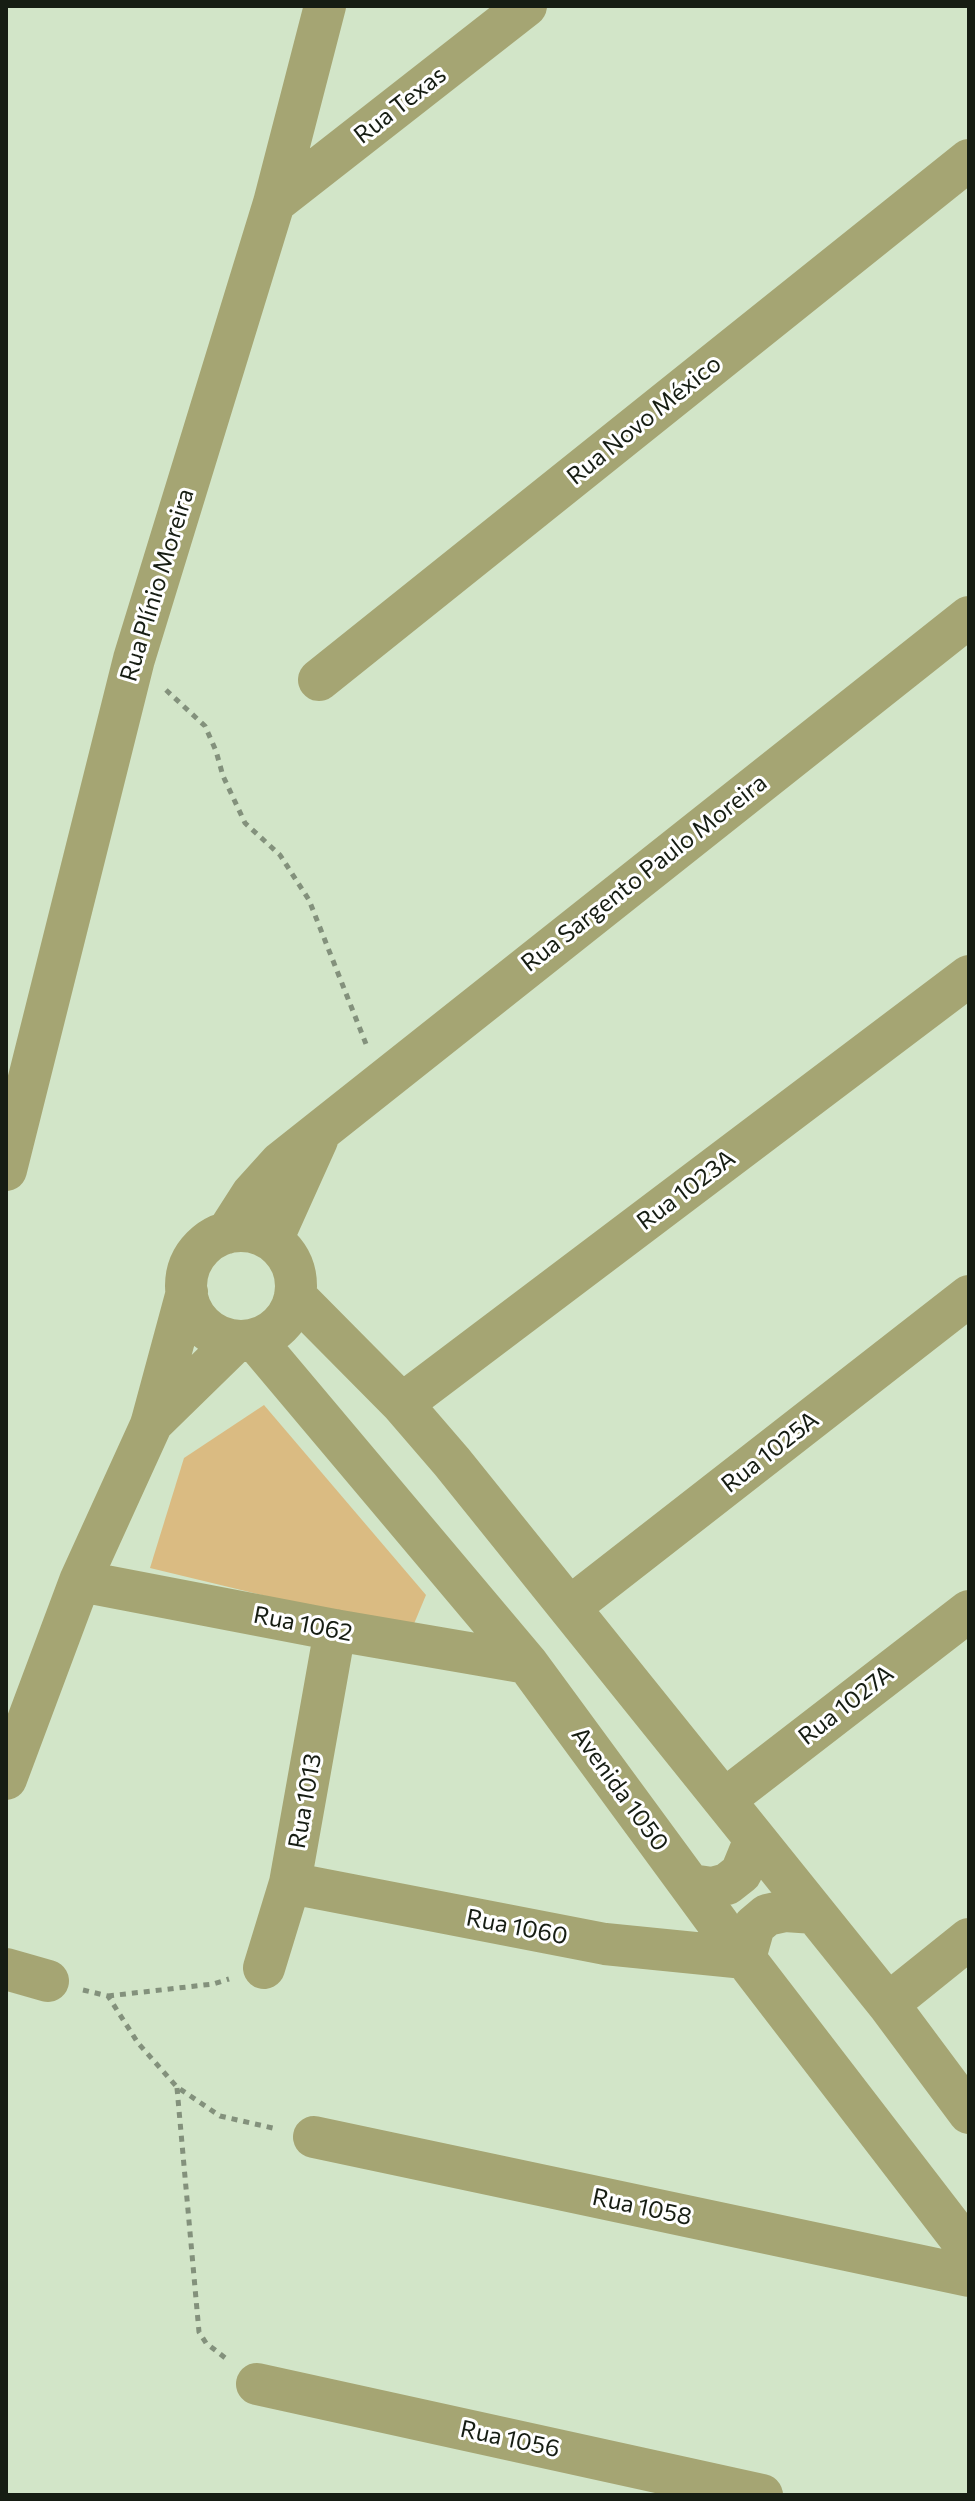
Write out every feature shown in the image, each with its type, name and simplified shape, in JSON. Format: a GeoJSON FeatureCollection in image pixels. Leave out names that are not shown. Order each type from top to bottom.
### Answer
{"type":"FeatureCollection","features":[{"type":"Feature","properties":{"kind":"street","name":"Rua Plínio Moreira"},"geometry":{"type":"LineString","coordinates":[[6,1170],[134,659],[274,203],[325,6]]}},
{"type":"Feature","properties":{"kind":"street","name":"Rua Texas"},"geometry":{"type":"LineString","coordinates":[[274,203],[526,6]]}},
{"type":"Feature","properties":{"kind":"street","name":"Rua Novo México"},"geometry":{"type":"LineString","coordinates":[[319,680],[969,160]]}},
{"type":"Feature","properties":{"kind":"street","name":"Rua Sargento Paulo Moreira"},"geometry":{"type":"LineString","coordinates":[[227,1233],[252,1194],[280,1163],[969,617]]}},
{"type":"Feature","properties":{"kind":"street","name":"Rua 1023A"},"geometry":{"type":"LineString","coordinates":[[402,1404],[969,976]]}},
{"type":"Feature","properties":{"kind":"street","name":"Rua Sargento Paulo Moreira"},"geometry":{"type":"LineString","coordinates":[[272,1240],[321,1132]]}},
{"type":"Feature","properties":{"kind":"street"},"geometry":{"type":"LineString","coordinates":[[6,1779],[80,1581],[151,1425],[187,1292],[187,1276],[192,1262],[200,1249],[212,1239],[227,1233],[242,1231],[272,1240],[284,1251],[292,1265],[296,1280],[291,1311],[270,1334],[246,1341],[151,1425]]}},
{"type":"Feature","properties":{"kind":"street"},"geometry":{"type":"LineString","coordinates":[[187,1292],[192,1310],[203,1326],[218,1336],[246,1341]]}},
{"type":"Feature","properties":{"kind":"street"},"geometry":{"type":"LineString","coordinates":[[295,1296],[402,1404],[570,1607],[888,2004],[969,2113]]}},
{"type":"Feature","properties":{"kind":"street","name":"Rua 1025A"},"geometry":{"type":"LineString","coordinates":[[570,1607],[969,1296]]}},
{"type":"Feature","properties":{"kind":"street","name":"Avenida 1050"},"geometry":{"type":"LineString","coordinates":[[246,1341],[403,1512],[527,1663],[745,1958],[969,2250]]}},
{"type":"Feature","properties":{"kind":"street","name":"Rua 1062"},"geometry":{"type":"LineString","coordinates":[[80,1581],[527,1663]]}},
{"type":"Feature","properties":{"kind":"street","name":"Rua 1027A"},"geometry":{"type":"LineString","coordinates":[[724,1800],[969,1611]]}},
{"type":"Feature","properties":{"kind":"street","name":"Rua 1013"},"geometry":{"type":"LineString","coordinates":[[264,1968],[290,1883],[335,1630]]}},
{"type":"Feature","properties":{"kind":"street"},"geometry":{"type":"LineString","coordinates":[[691,1885],[712,1888],[727,1884],[741,1873],[755,1839]]}},
{"type":"Feature","properties":{"kind":"street","name":"Rua 1060"},"geometry":{"type":"LineString","coordinates":[[290,1883],[605,1944],[745,1958]]}},
{"type":"Feature","properties":{"kind":"street"},"geometry":{"type":"LineString","coordinates":[[745,1958],[754,1926],[767,1915],[785,1911],[815,1913]]}},
{"type":"Feature","properties":{"kind":"street"},"geometry":{"type":"LineString","coordinates":[[888,2004],[969,1939]]}},
{"type":"Feature","properties":{"kind":"street"},"geometry":{"type":"LineString","coordinates":[[6,1969],[48,1981]]}},
{"type":"Feature","properties":{"kind":"street","name":"Rua 1058"},"geometry":{"type":"LineString","coordinates":[[314,2137],[969,2276]]}},
{"type":"Feature","properties":{"kind":"street","name":"Rua 1056"},"geometry":{"type":"LineString","coordinates":[[257,2384],[762,2495]]}},
{"type":"Feature","properties":{"kind":"path"},"geometry":{"type":"LineString","coordinates":[[134,659],[205,726],[223,776],[245,823],[280,855],[309,900],[381,1082]]}},
{"type":"Feature","properties":{"kind":"path"},"geometry":{"type":"LineString","coordinates":[[48,1981],[108,1996],[213,1984],[264,1968]]}},
{"type":"Feature","properties":{"kind":"path"},"geometry":{"type":"LineString","coordinates":[[108,1996],[138,2043],[177,2087],[220,2116],[314,2137]]}},
{"type":"Feature","properties":{"kind":"path"},"geometry":{"type":"LineString","coordinates":[[177,2087],[199,2332],[206,2343],[257,2384]]}},
{"type":"Feature","properties":{"kind":"shaded area"},"geometry":{"type":"Polygon","coordinates":[[[264,1405],[426,1595],[411,1631],[150,1568],[184,1458],[264,1405]]]}}]}
